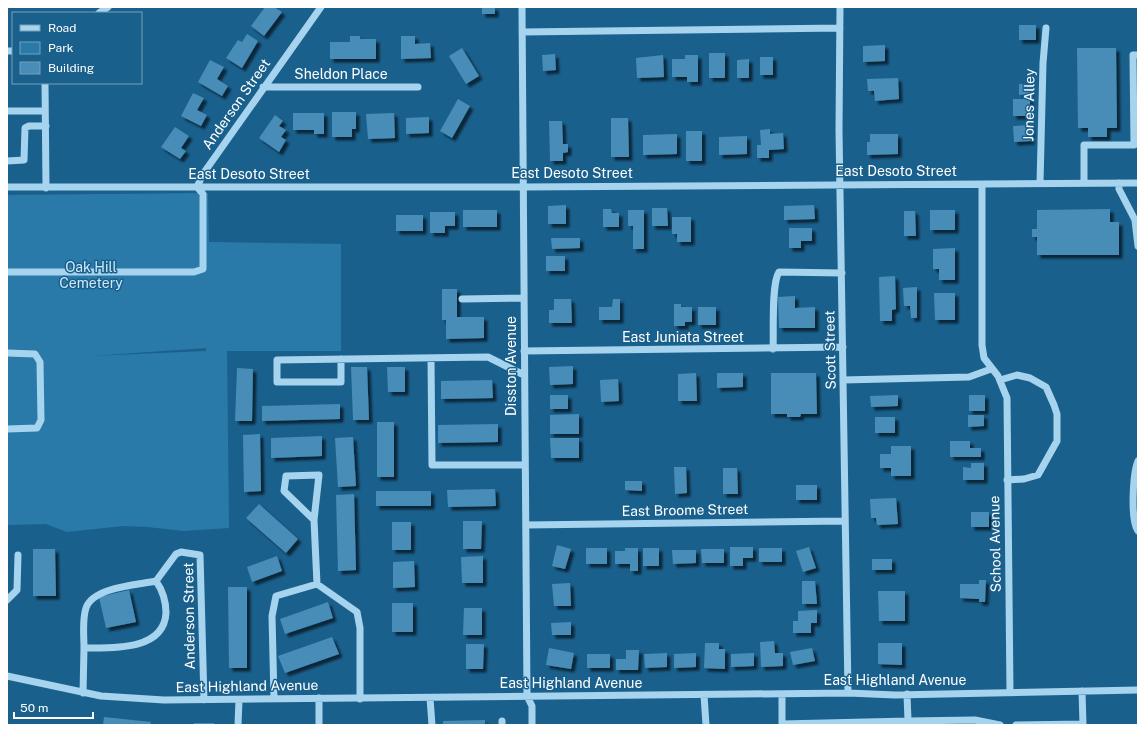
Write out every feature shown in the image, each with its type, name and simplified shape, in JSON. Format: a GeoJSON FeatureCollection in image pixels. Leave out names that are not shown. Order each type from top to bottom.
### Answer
{"type":"FeatureCollection","features":[{"type":"Feature","properties":{"kind":"street","name":"Anderson Street"},"geometry":{"type":"LineString","coordinates":[[197,187],[204,174],[263,87],[321,7]]}},
{"type":"Feature","properties":{"kind":"street","name":"Disston Avenue"},"geometry":{"type":"LineString","coordinates":[[522,7],[527,696],[532,706],[532,725]]}},
{"type":"Feature","properties":{"kind":"street","name":"Scott Street"},"geometry":{"type":"LineString","coordinates":[[840,7],[840,184],[844,521],[848,693]]}},
{"type":"Feature","properties":{"kind":"street"},"geometry":{"type":"LineString","coordinates":[[522,32],[840,28]]}},
{"type":"Feature","properties":{"kind":"street","name":"Jones Alley"},"geometry":{"type":"LineString","coordinates":[[1040,183],[1043,63],[1046,28]]}},
{"type":"Feature","properties":{"kind":"street"},"geometry":{"type":"LineString","coordinates":[[1084,183],[1084,145],[1134,145],[1133,55],[1138,55]]}},
{"type":"Feature","properties":{"kind":"street"},"geometry":{"type":"LineString","coordinates":[[45,84],[46,188]]}},
{"type":"Feature","properties":{"kind":"street","name":"Sheldon Place"},"geometry":{"type":"LineString","coordinates":[[263,87],[418,87]]}},
{"type":"Feature","properties":{"kind":"street"},"geometry":{"type":"LineString","coordinates":[[7,111],[45,111]]}},
{"type":"Feature","properties":{"kind":"street"},"geometry":{"type":"LineString","coordinates":[[7,161],[24,160],[25,128],[29,126],[46,126]]}},
{"type":"Feature","properties":{"kind":"street"},"geometry":{"type":"LineString","coordinates":[[1119,183],[1120,189],[1135,220],[1138,246]]}},
{"type":"Feature","properties":{"kind":"street","name":"East Desoto Street"},"geometry":{"type":"LineString","coordinates":[[7,187],[524,187],[1138,183]]}},
{"type":"Feature","properties":{"kind":"street"},"geometry":{"type":"LineString","coordinates":[[982,184],[982,345],[984,358],[1000,380],[1017,375],[1030,378],[1046,387],[1057,414],[1057,441],[1038,475],[1024,479],[1007,480]]}},
{"type":"Feature","properties":{"kind":"street"},"geometry":{"type":"LineString","coordinates":[[7,272],[194,272],[203,270],[203,194],[197,187]]}},
{"type":"Feature","properties":{"kind":"street"},"geometry":{"type":"LineString","coordinates":[[773,349],[776,277],[779,272],[842,272]]}},
{"type":"Feature","properties":{"kind":"street"},"geometry":{"type":"LineString","coordinates":[[462,299],[524,298]]}},
{"type":"Feature","properties":{"kind":"street","name":"East Juniata Street"},"geometry":{"type":"LineString","coordinates":[[524,351],[843,347]]}},
{"type":"Feature","properties":{"kind":"street"},"geometry":{"type":"LineString","coordinates":[[7,353],[35,354],[40,362],[41,420],[37,428],[7,429]]}},
{"type":"Feature","properties":{"kind":"street"},"geometry":{"type":"LineString","coordinates":[[341,359],[341,382],[277,382],[277,360],[341,359],[431,358],[488,357],[524,375]]}},
{"type":"Feature","properties":{"kind":"street"},"geometry":{"type":"LineString","coordinates":[[431,358],[432,465],[525,465]]}},
{"type":"Feature","properties":{"kind":"street"},"geometry":{"type":"LineString","coordinates":[[843,380],[969,377],[991,369]]}},
{"type":"Feature","properties":{"kind":"street","name":"School Avenue"},"geometry":{"type":"LineString","coordinates":[[1000,380],[1007,396],[1010,692]]}},
{"type":"Feature","properties":{"kind":"street"},"geometry":{"type":"LineString","coordinates":[[1138,461],[1135,468],[1133,488],[1134,517],[1138,530]]}},
{"type":"Feature","properties":{"kind":"street"},"geometry":{"type":"LineString","coordinates":[[314,520],[284,491],[286,476],[319,475],[314,520],[317,584]]}},
{"type":"Feature","properties":{"kind":"street","name":"East Broome Street"},"geometry":{"type":"LineString","coordinates":[[526,525],[844,521]]}},
{"type":"Feature","properties":{"kind":"street","name":"Anderson Street"},"geometry":{"type":"LineString","coordinates":[[156,581],[176,554],[182,552],[200,555],[204,700]]}},
{"type":"Feature","properties":{"kind":"street"},"geometry":{"type":"LineString","coordinates":[[7,600],[17,590],[18,554]]}},
{"type":"Feature","properties":{"kind":"street"},"geometry":{"type":"LineString","coordinates":[[83,693],[84,648],[85,622],[88,603],[97,594],[156,581],[164,594],[166,609],[164,623],[158,633],[143,642],[128,646],[84,648]]}},
{"type":"Feature","properties":{"kind":"street"},"geometry":{"type":"LineString","coordinates":[[317,584],[357,612],[360,628],[360,699]]}},
{"type":"Feature","properties":{"kind":"street"},"geometry":{"type":"LineString","coordinates":[[274,699],[272,616],[276,596],[317,584]]}},
{"type":"Feature","properties":{"kind":"street","name":"East Highland Avenue"},"geometry":{"type":"LineString","coordinates":[[7,676],[83,693],[130,699],[204,700],[848,693],[907,694],[1138,690]]}},
{"type":"Feature","properties":{"kind":"street"},"geometry":{"type":"LineString","coordinates":[[1016,725],[1083,725],[1082,690]]}},
{"type":"Feature","properties":{"kind":"street"},"geometry":{"type":"LineString","coordinates":[[782,694],[782,724],[975,720],[1000,725]]}},
{"type":"Feature","properties":{"kind":"street"},"geometry":{"type":"LineString","coordinates":[[907,694],[908,721]]}},
{"type":"Feature","properties":{"kind":"street"},"geometry":{"type":"LineString","coordinates":[[704,695],[706,725]]}},
{"type":"Feature","properties":{"kind":"street"},"geometry":{"type":"LineString","coordinates":[[319,698],[319,725]]}},
{"type":"Feature","properties":{"kind":"street"},"geometry":{"type":"LineString","coordinates":[[430,698],[432,725]]}},
{"type":"Feature","properties":{"kind":"street"},"geometry":{"type":"LineString","coordinates":[[238,725],[239,700]]}},
{"type":"Feature","properties":{"kind":"green space","name":"Oak Hill Cemetery"},"geometry":{"type":"Polygon","coordinates":[[[208,193],[209,242],[341,244],[341,351],[227,351],[229,528],[184,531],[123,526],[67,532],[46,524],[7,525],[7,195],[208,193]],[[206,348],[92,356],[206,351],[206,348]]]}},
{"type":"Feature","properties":{"kind":"building"},"geometry":{"type":"Polygon","coordinates":[[[265,7],[274,7],[282,12],[264,36],[251,26],[265,7]]]}},
{"type":"Feature","properties":{"kind":"building"},"geometry":{"type":"Polygon","coordinates":[[[482,7],[495,7],[495,14],[482,14],[482,7]]]}},
{"type":"Feature","properties":{"kind":"building"},"geometry":{"type":"Polygon","coordinates":[[[1019,25],[1036,25],[1036,40],[1019,40],[1019,25]]]}},
{"type":"Feature","properties":{"kind":"building"},"geometry":{"type":"Polygon","coordinates":[[[247,34],[258,41],[242,68],[226,58],[238,40],[242,42],[247,34]]]}},
{"type":"Feature","properties":{"kind":"building"},"geometry":{"type":"Polygon","coordinates":[[[350,36],[360,36],[360,39],[376,39],[376,59],[330,59],[330,42],[350,42],[350,36]]]}},
{"type":"Feature","properties":{"kind":"building"},"geometry":{"type":"Polygon","coordinates":[[[401,36],[415,36],[415,44],[430,43],[431,58],[401,59],[401,36]]]}},
{"type":"Feature","properties":{"kind":"building"},"geometry":{"type":"Polygon","coordinates":[[[885,45],[885,61],[863,62],[863,46],[885,45]]]}},
{"type":"Feature","properties":{"kind":"building"},"geometry":{"type":"Polygon","coordinates":[[[462,48],[479,76],[466,84],[449,56],[462,48]]]}},
{"type":"Feature","properties":{"kind":"building"},"geometry":{"type":"Polygon","coordinates":[[[1077,48],[1116,48],[1117,128],[1107,128],[1107,137],[1088,137],[1088,128],[1078,128],[1077,48]]]}},
{"type":"Feature","properties":{"kind":"building"},"geometry":{"type":"Polygon","coordinates":[[[709,53],[725,53],[725,78],[709,78],[709,53]]]}},
{"type":"Feature","properties":{"kind":"building"},"geometry":{"type":"Polygon","coordinates":[[[555,54],[556,70],[543,71],[542,55],[555,54]]]}},
{"type":"Feature","properties":{"kind":"building"},"geometry":{"type":"Polygon","coordinates":[[[663,55],[664,77],[637,78],[636,58],[663,55]]]}},
{"type":"Feature","properties":{"kind":"building"},"geometry":{"type":"Polygon","coordinates":[[[685,55],[698,55],[698,82],[687,82],[687,77],[672,77],[672,59],[685,59],[685,55]]]}},
{"type":"Feature","properties":{"kind":"building"},"geometry":{"type":"Polygon","coordinates":[[[760,57],[773,57],[773,75],[760,75],[760,57]]]}},
{"type":"Feature","properties":{"kind":"building"},"geometry":{"type":"Polygon","coordinates":[[[749,59],[749,78],[737,78],[737,60],[749,59]]]}},
{"type":"Feature","properties":{"kind":"building"},"geometry":{"type":"Polygon","coordinates":[[[210,60],[224,67],[217,79],[228,86],[222,96],[198,82],[210,60]]]}},
{"type":"Feature","properties":{"kind":"building"},"geometry":{"type":"Polygon","coordinates":[[[898,78],[899,99],[875,101],[874,91],[868,91],[867,79],[898,78]]]}},
{"type":"Feature","properties":{"kind":"building"},"geometry":{"type":"Polygon","coordinates":[[[1019,84],[1029,84],[1030,94],[1019,95],[1019,84]]]}},
{"type":"Feature","properties":{"kind":"building"},"geometry":{"type":"Polygon","coordinates":[[[193,93],[204,98],[197,110],[207,115],[201,126],[181,116],[193,93]]]}},
{"type":"Feature","properties":{"kind":"building"},"geometry":{"type":"Polygon","coordinates":[[[458,99],[470,106],[452,138],[440,131],[458,99]]]}},
{"type":"Feature","properties":{"kind":"building"},"geometry":{"type":"Polygon","coordinates":[[[1013,99],[1030,99],[1030,116],[1013,116],[1013,99]]]}},
{"type":"Feature","properties":{"kind":"building"},"geometry":{"type":"Polygon","coordinates":[[[332,112],[356,112],[356,129],[352,129],[352,137],[332,137],[332,112]]]}},
{"type":"Feature","properties":{"kind":"building"},"geometry":{"type":"Polygon","coordinates":[[[293,113],[324,113],[324,134],[314,134],[314,130],[293,130],[293,113]]]}},
{"type":"Feature","properties":{"kind":"building"},"geometry":{"type":"Polygon","coordinates":[[[394,113],[395,138],[368,139],[366,114],[394,113]]]}},
{"type":"Feature","properties":{"kind":"building"},"geometry":{"type":"Polygon","coordinates":[[[275,115],[283,121],[279,126],[286,130],[281,137],[286,140],[279,152],[259,138],[275,115]]]}},
{"type":"Feature","properties":{"kind":"building"},"geometry":{"type":"Polygon","coordinates":[[[429,117],[429,133],[406,134],[406,118],[429,117]]]}},
{"type":"Feature","properties":{"kind":"building"},"geometry":{"type":"Polygon","coordinates":[[[611,118],[628,118],[629,157],[611,157],[611,118]]]}},
{"type":"Feature","properties":{"kind":"building"},"geometry":{"type":"Polygon","coordinates":[[[549,121],[562,121],[563,144],[568,144],[568,152],[563,153],[563,161],[550,161],[549,121]]]}},
{"type":"Feature","properties":{"kind":"building"},"geometry":{"type":"Polygon","coordinates":[[[1031,125],[1031,141],[1014,142],[1013,126],[1031,125]]]}},
{"type":"Feature","properties":{"kind":"building"},"geometry":{"type":"Polygon","coordinates":[[[175,127],[189,136],[181,148],[186,151],[180,159],[161,147],[175,127]]]}},
{"type":"Feature","properties":{"kind":"building"},"geometry":{"type":"Polygon","coordinates":[[[770,129],[770,134],[783,133],[784,149],[769,150],[769,158],[757,158],[757,145],[761,145],[760,130],[770,129]]]}},
{"type":"Feature","properties":{"kind":"building"},"geometry":{"type":"Polygon","coordinates":[[[686,131],[702,131],[702,161],[686,161],[686,131]]]}},
{"type":"Feature","properties":{"kind":"building"},"geometry":{"type":"Polygon","coordinates":[[[677,134],[677,154],[643,155],[643,135],[677,134]]]}},
{"type":"Feature","properties":{"kind":"building"},"geometry":{"type":"Polygon","coordinates":[[[870,134],[898,134],[898,154],[867,155],[867,142],[870,142],[870,134]]]}},
{"type":"Feature","properties":{"kind":"building"},"geometry":{"type":"Polygon","coordinates":[[[747,136],[747,154],[719,155],[719,137],[747,136]]]}},
{"type":"Feature","properties":{"kind":"building"},"geometry":{"type":"Polygon","coordinates":[[[566,205],[566,224],[548,224],[548,206],[566,205]]]}},
{"type":"Feature","properties":{"kind":"building"},"geometry":{"type":"Polygon","coordinates":[[[814,205],[815,219],[784,220],[784,206],[814,205]]]}},
{"type":"Feature","properties":{"kind":"building"},"geometry":{"type":"Polygon","coordinates":[[[652,208],[667,208],[668,226],[652,226],[652,208]]]}},
{"type":"Feature","properties":{"kind":"building"},"geometry":{"type":"Polygon","coordinates":[[[603,209],[611,209],[612,213],[619,213],[619,227],[603,227],[603,209]]]}},
{"type":"Feature","properties":{"kind":"building"},"geometry":{"type":"Polygon","coordinates":[[[1110,209],[1110,222],[1119,222],[1119,255],[1037,255],[1037,237],[1032,237],[1032,229],[1037,229],[1037,210],[1110,209]]]}},
{"type":"Feature","properties":{"kind":"building"},"geometry":{"type":"Polygon","coordinates":[[[463,210],[497,210],[497,227],[463,227],[463,210]]]}},
{"type":"Feature","properties":{"kind":"building"},"geometry":{"type":"Polygon","coordinates":[[[628,210],[644,210],[644,249],[633,249],[633,226],[628,226],[628,210]]]}},
{"type":"Feature","properties":{"kind":"building"},"geometry":{"type":"Polygon","coordinates":[[[930,210],[955,210],[955,230],[930,230],[930,210]]]}},
{"type":"Feature","properties":{"kind":"building"},"geometry":{"type":"Polygon","coordinates":[[[904,211],[915,211],[916,236],[904,236],[904,211]]]}},
{"type":"Feature","properties":{"kind":"building"},"geometry":{"type":"Polygon","coordinates":[[[430,212],[455,212],[455,226],[445,226],[445,233],[430,233],[430,212]]]}},
{"type":"Feature","properties":{"kind":"building"},"geometry":{"type":"Polygon","coordinates":[[[396,215],[423,215],[423,231],[396,231],[396,215]]]}},
{"type":"Feature","properties":{"kind":"building"},"geometry":{"type":"Polygon","coordinates":[[[672,217],[691,217],[691,242],[677,242],[677,234],[672,234],[672,217]]]}},
{"type":"Feature","properties":{"kind":"building"},"geometry":{"type":"Polygon","coordinates":[[[789,228],[812,228],[812,241],[801,241],[801,248],[789,248],[789,228]]]}},
{"type":"Feature","properties":{"kind":"building"},"geometry":{"type":"Polygon","coordinates":[[[551,238],[580,238],[580,248],[552,249],[551,238]]]}},
{"type":"Feature","properties":{"kind":"building"},"geometry":{"type":"Polygon","coordinates":[[[955,248],[955,280],[939,280],[939,269],[933,269],[933,249],[955,248]]]}},
{"type":"Feature","properties":{"kind":"building"},"geometry":{"type":"Polygon","coordinates":[[[546,256],[565,256],[565,271],[546,271],[546,256]]]}},
{"type":"Feature","properties":{"kind":"building"},"geometry":{"type":"Polygon","coordinates":[[[895,276],[896,309],[892,310],[892,321],[880,321],[879,277],[895,276]]]}},
{"type":"Feature","properties":{"kind":"building"},"geometry":{"type":"Polygon","coordinates":[[[917,287],[917,318],[911,318],[910,306],[904,306],[903,288],[917,287]]]}},
{"type":"Feature","properties":{"kind":"building"},"geometry":{"type":"Polygon","coordinates":[[[442,289],[457,289],[457,317],[484,317],[484,338],[446,339],[446,320],[442,320],[442,289]]]}},
{"type":"Feature","properties":{"kind":"building"},"geometry":{"type":"Polygon","coordinates":[[[934,293],[955,293],[955,320],[935,320],[934,293]]]}},
{"type":"Feature","properties":{"kind":"building"},"geometry":{"type":"Polygon","coordinates":[[[795,296],[795,308],[815,307],[815,328],[779,328],[778,297],[795,296]]]}},
{"type":"Feature","properties":{"kind":"building"},"geometry":{"type":"Polygon","coordinates":[[[554,299],[571,299],[572,323],[549,323],[549,310],[554,310],[554,299]]]}},
{"type":"Feature","properties":{"kind":"building"},"geometry":{"type":"Polygon","coordinates":[[[613,299],[620,299],[620,320],[599,320],[599,307],[612,307],[613,299]]]}},
{"type":"Feature","properties":{"kind":"building"},"geometry":{"type":"Polygon","coordinates":[[[674,304],[681,304],[681,307],[692,307],[692,322],[685,322],[685,326],[674,326],[674,304]]]}},
{"type":"Feature","properties":{"kind":"building"},"geometry":{"type":"Polygon","coordinates":[[[698,307],[716,307],[716,325],[698,325],[698,307]]]}},
{"type":"Feature","properties":{"kind":"building"},"geometry":{"type":"Polygon","coordinates":[[[573,366],[573,384],[550,385],[549,367],[573,366]]]}},
{"type":"Feature","properties":{"kind":"building"},"geometry":{"type":"Polygon","coordinates":[[[351,367],[367,367],[369,420],[353,420],[351,367]]]}},
{"type":"Feature","properties":{"kind":"building"},"geometry":{"type":"Polygon","coordinates":[[[387,367],[405,367],[405,392],[388,392],[387,367]]]}},
{"type":"Feature","properties":{"kind":"building"},"geometry":{"type":"Polygon","coordinates":[[[237,368],[253,369],[252,421],[235,421],[237,368]]]}},
{"type":"Feature","properties":{"kind":"building"},"geometry":{"type":"Polygon","coordinates":[[[696,373],[697,401],[678,401],[678,374],[696,373]]]}},
{"type":"Feature","properties":{"kind":"building"},"geometry":{"type":"Polygon","coordinates":[[[717,373],[743,373],[743,387],[717,388],[717,373]]]}},
{"type":"Feature","properties":{"kind":"building"},"geometry":{"type":"Polygon","coordinates":[[[771,373],[816,373],[817,414],[801,414],[800,417],[787,417],[787,414],[771,414],[771,373]]]}},
{"type":"Feature","properties":{"kind":"building"},"geometry":{"type":"Polygon","coordinates":[[[618,379],[619,401],[601,402],[600,380],[618,379]]]}},
{"type":"Feature","properties":{"kind":"building"},"geometry":{"type":"Polygon","coordinates":[[[492,380],[493,398],[441,399],[441,381],[492,380]]]}},
{"type":"Feature","properties":{"kind":"building"},"geometry":{"type":"Polygon","coordinates":[[[550,395],[568,395],[568,409],[550,409],[550,395]]]}},
{"type":"Feature","properties":{"kind":"building"},"geometry":{"type":"Polygon","coordinates":[[[898,395],[898,406],[871,407],[870,396],[898,395]]]}},
{"type":"Feature","properties":{"kind":"building"},"geometry":{"type":"Polygon","coordinates":[[[969,395],[985,395],[985,411],[969,411],[969,395]]]}},
{"type":"Feature","properties":{"kind":"building"},"geometry":{"type":"Polygon","coordinates":[[[340,404],[340,419],[262,421],[262,406],[340,404]]]}},
{"type":"Feature","properties":{"kind":"building"},"geometry":{"type":"Polygon","coordinates":[[[579,414],[579,434],[550,434],[550,415],[579,414]]]}},
{"type":"Feature","properties":{"kind":"building"},"geometry":{"type":"Polygon","coordinates":[[[968,415],[984,415],[984,426],[968,427],[968,415]]]}},
{"type":"Feature","properties":{"kind":"building"},"geometry":{"type":"Polygon","coordinates":[[[875,417],[895,417],[895,433],[875,433],[875,417]]]}},
{"type":"Feature","properties":{"kind":"building"},"geometry":{"type":"Polygon","coordinates":[[[377,422],[394,422],[394,477],[377,477],[377,422]]]}},
{"type":"Feature","properties":{"kind":"building"},"geometry":{"type":"Polygon","coordinates":[[[498,424],[498,442],[438,443],[438,425],[498,424]]]}},
{"type":"Feature","properties":{"kind":"building"},"geometry":{"type":"Polygon","coordinates":[[[260,434],[261,491],[244,492],[243,435],[260,434]]]}},
{"type":"Feature","properties":{"kind":"building"},"geometry":{"type":"Polygon","coordinates":[[[322,436],[322,456],[271,458],[271,438],[322,436]]]}},
{"type":"Feature","properties":{"kind":"building"},"geometry":{"type":"Polygon","coordinates":[[[353,437],[356,486],[338,487],[335,438],[353,437]]]}},
{"type":"Feature","properties":{"kind":"building"},"geometry":{"type":"Polygon","coordinates":[[[550,438],[579,438],[579,458],[551,458],[550,438]]]}},
{"type":"Feature","properties":{"kind":"building"},"geometry":{"type":"Polygon","coordinates":[[[950,441],[970,441],[970,448],[981,448],[981,457],[950,457],[950,441]]]}},
{"type":"Feature","properties":{"kind":"building"},"geometry":{"type":"Polygon","coordinates":[[[891,446],[911,446],[911,476],[891,476],[891,468],[880,468],[880,454],[891,454],[891,446]]]}},
{"type":"Feature","properties":{"kind":"building"},"geometry":{"type":"Polygon","coordinates":[[[971,463],[984,463],[984,480],[963,480],[963,467],[971,468],[971,463]]]}},
{"type":"Feature","properties":{"kind":"building"},"geometry":{"type":"Polygon","coordinates":[[[674,467],[686,467],[687,493],[675,494],[674,467]]]}},
{"type":"Feature","properties":{"kind":"building"},"geometry":{"type":"Polygon","coordinates":[[[723,468],[737,468],[738,494],[723,494],[723,468]]]}},
{"type":"Feature","properties":{"kind":"building"},"geometry":{"type":"Polygon","coordinates":[[[625,481],[642,481],[642,491],[625,490],[625,481]]]}},
{"type":"Feature","properties":{"kind":"building"},"geometry":{"type":"Polygon","coordinates":[[[796,485],[817,485],[817,500],[796,500],[796,485]]]}},
{"type":"Feature","properties":{"kind":"building"},"geometry":{"type":"Polygon","coordinates":[[[495,489],[496,506],[448,507],[447,490],[495,489]]]}},
{"type":"Feature","properties":{"kind":"building"},"geometry":{"type":"Polygon","coordinates":[[[376,491],[431,491],[431,506],[376,506],[376,491]]]}},
{"type":"Feature","properties":{"kind":"building"},"geometry":{"type":"Polygon","coordinates":[[[354,494],[356,570],[338,571],[336,495],[354,494]]]}},
{"type":"Feature","properties":{"kind":"building"},"geometry":{"type":"Polygon","coordinates":[[[896,498],[898,524],[877,525],[876,518],[871,518],[870,499],[896,498]]]}},
{"type":"Feature","properties":{"kind":"building"},"geometry":{"type":"Polygon","coordinates":[[[259,504],[298,539],[286,553],[246,518],[259,504]]]}},
{"type":"Feature","properties":{"kind":"building"},"geometry":{"type":"Polygon","coordinates":[[[971,512],[989,512],[989,527],[971,527],[971,512]]]}},
{"type":"Feature","properties":{"kind":"building"},"geometry":{"type":"Polygon","coordinates":[[[463,521],[482,521],[481,549],[463,549],[463,521]]]}},
{"type":"Feature","properties":{"kind":"building"},"geometry":{"type":"Polygon","coordinates":[[[392,522],[411,522],[411,550],[392,550],[392,522]]]}},
{"type":"Feature","properties":{"kind":"building"},"geometry":{"type":"Polygon","coordinates":[[[557,545],[571,549],[565,569],[552,566],[557,545]]]}},
{"type":"Feature","properties":{"kind":"building"},"geometry":{"type":"Polygon","coordinates":[[[730,547],[753,547],[753,558],[743,558],[743,566],[730,566],[730,547]]]}},
{"type":"Feature","properties":{"kind":"building"},"geometry":{"type":"Polygon","coordinates":[[[809,547],[816,568],[803,572],[796,551],[809,547]]]}},
{"type":"Feature","properties":{"kind":"building"},"geometry":{"type":"Polygon","coordinates":[[[586,548],[607,548],[607,564],[586,564],[586,548]]]}},
{"type":"Feature","properties":{"kind":"building"},"geometry":{"type":"Polygon","coordinates":[[[625,548],[638,548],[638,571],[630,571],[630,564],[615,564],[615,551],[625,551],[625,548]]]}},
{"type":"Feature","properties":{"kind":"building"},"geometry":{"type":"Polygon","coordinates":[[[643,548],[659,548],[659,566],[643,566],[643,548]]]}},
{"type":"Feature","properties":{"kind":"building"},"geometry":{"type":"Polygon","coordinates":[[[759,548],[782,548],[782,562],[759,562],[759,548]]]}},
{"type":"Feature","properties":{"kind":"building"},"geometry":{"type":"Polygon","coordinates":[[[33,549],[55,549],[56,596],[33,596],[33,549]]]}},
{"type":"Feature","properties":{"kind":"building"},"geometry":{"type":"Polygon","coordinates":[[[701,549],[724,549],[724,563],[702,563],[701,549]]]}},
{"type":"Feature","properties":{"kind":"building"},"geometry":{"type":"Polygon","coordinates":[[[672,550],[696,550],[696,563],[673,564],[672,550]]]}},
{"type":"Feature","properties":{"kind":"building"},"geometry":{"type":"Polygon","coordinates":[[[277,556],[282,571],[252,582],[247,567],[277,556]]]}},
{"type":"Feature","properties":{"kind":"building"},"geometry":{"type":"Polygon","coordinates":[[[483,556],[483,583],[462,583],[461,557],[483,556]]]}},
{"type":"Feature","properties":{"kind":"building"},"geometry":{"type":"Polygon","coordinates":[[[872,559],[892,559],[892,570],[872,570],[872,559]]]}},
{"type":"Feature","properties":{"kind":"building"},"geometry":{"type":"Polygon","coordinates":[[[414,561],[415,587],[393,588],[393,562],[414,561]]]}},
{"type":"Feature","properties":{"kind":"building"},"geometry":{"type":"Polygon","coordinates":[[[979,580],[986,580],[985,602],[979,602],[979,599],[960,598],[960,584],[979,584],[979,580]]]}},
{"type":"Feature","properties":{"kind":"building"},"geometry":{"type":"Polygon","coordinates":[[[802,581],[815,581],[817,604],[802,604],[802,581]]]}},
{"type":"Feature","properties":{"kind":"building"},"geometry":{"type":"Polygon","coordinates":[[[570,583],[571,606],[554,606],[552,584],[570,583]]]}},
{"type":"Feature","properties":{"kind":"building"},"geometry":{"type":"Polygon","coordinates":[[[228,587],[247,587],[247,668],[229,668],[228,587]]]}},
{"type":"Feature","properties":{"kind":"building"},"geometry":{"type":"Polygon","coordinates":[[[129,590],[136,622],[106,628],[99,597],[129,590]]]}},
{"type":"Feature","properties":{"kind":"building"},"geometry":{"type":"Polygon","coordinates":[[[878,591],[905,591],[905,621],[879,621],[878,591]]]}},
{"type":"Feature","properties":{"kind":"building"},"geometry":{"type":"Polygon","coordinates":[[[328,602],[333,618],[285,634],[280,619],[328,602]]]}},
{"type":"Feature","properties":{"kind":"building"},"geometry":{"type":"Polygon","coordinates":[[[392,603],[413,603],[413,632],[392,632],[392,603]]]}},
{"type":"Feature","properties":{"kind":"building"},"geometry":{"type":"Polygon","coordinates":[[[464,608],[482,608],[482,635],[463,635],[464,608]]]}},
{"type":"Feature","properties":{"kind":"building"},"geometry":{"type":"Polygon","coordinates":[[[817,610],[817,623],[811,623],[811,633],[793,633],[793,621],[798,621],[798,611],[817,610]]]}},
{"type":"Feature","properties":{"kind":"building"},"geometry":{"type":"Polygon","coordinates":[[[571,622],[571,635],[552,635],[551,623],[571,622]]]}},
{"type":"Feature","properties":{"kind":"building"},"geometry":{"type":"Polygon","coordinates":[[[332,637],[339,654],[285,673],[278,656],[332,637]]]}},
{"type":"Feature","properties":{"kind":"building"},"geometry":{"type":"Polygon","coordinates":[[[774,641],[775,653],[783,653],[783,666],[761,667],[760,642],[774,641]]]}},
{"type":"Feature","properties":{"kind":"building"},"geometry":{"type":"Polygon","coordinates":[[[705,643],[719,643],[719,649],[725,649],[725,669],[704,668],[705,643]]]}},
{"type":"Feature","properties":{"kind":"building"},"geometry":{"type":"Polygon","coordinates":[[[878,643],[902,643],[902,665],[878,664],[878,643]]]}},
{"type":"Feature","properties":{"kind":"building"},"geometry":{"type":"Polygon","coordinates":[[[466,644],[484,644],[483,669],[466,669],[466,644]]]}},
{"type":"Feature","properties":{"kind":"building"},"geometry":{"type":"Polygon","coordinates":[[[549,648],[574,653],[571,669],[546,665],[549,648]]]}},
{"type":"Feature","properties":{"kind":"building"},"geometry":{"type":"Polygon","coordinates":[[[812,648],[815,661],[793,665],[790,652],[812,648]]]}},
{"type":"Feature","properties":{"kind":"building"},"geometry":{"type":"Polygon","coordinates":[[[626,650],[639,650],[638,670],[616,670],[616,659],[626,659],[626,650]]]}},
{"type":"Feature","properties":{"kind":"building"},"geometry":{"type":"Polygon","coordinates":[[[667,653],[667,667],[645,668],[644,654],[667,653]]]}},
{"type":"Feature","properties":{"kind":"building"},"geometry":{"type":"Polygon","coordinates":[[[696,653],[696,667],[674,668],[674,654],[696,653]]]}},
{"type":"Feature","properties":{"kind":"building"},"geometry":{"type":"Polygon","coordinates":[[[754,653],[754,666],[731,667],[731,654],[754,653]]]}},
{"type":"Feature","properties":{"kind":"building"},"geometry":{"type":"Polygon","coordinates":[[[587,654],[610,654],[610,668],[587,668],[587,654]]]}},
{"type":"Feature","properties":{"kind":"building"},"geometry":{"type":"Polygon","coordinates":[[[104,717],[151,722],[150,725],[103,725],[104,717]]]}},
{"type":"Feature","properties":{"kind":"building"},"geometry":{"type":"Polygon","coordinates":[[[485,720],[485,725],[443,725],[443,721],[485,720]]]}},
{"type":"Feature","properties":{"kind":"building"},"geometry":{"type":"Polygon","coordinates":[[[194,723],[214,723],[214,725],[194,725],[194,723]]]}}]}
